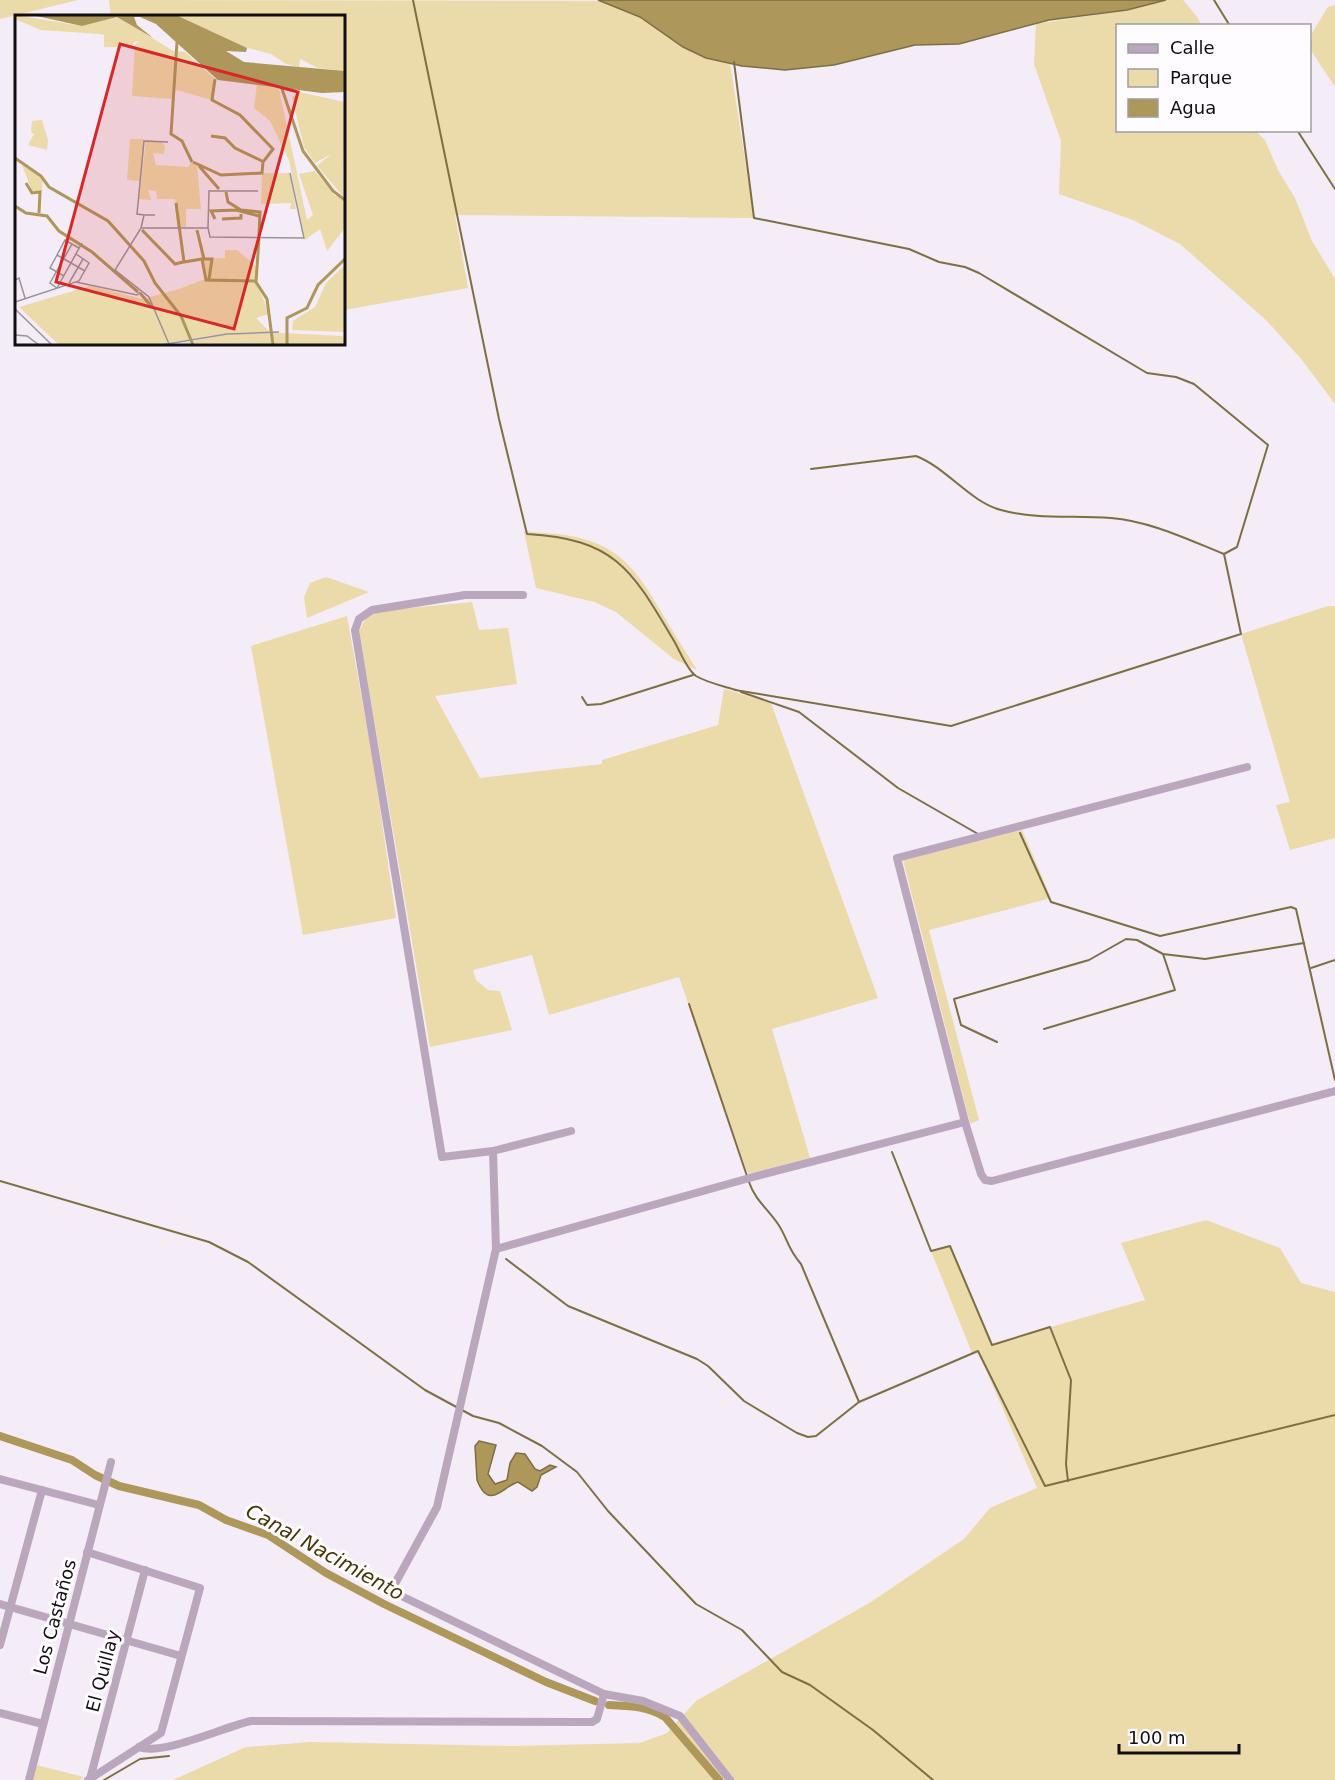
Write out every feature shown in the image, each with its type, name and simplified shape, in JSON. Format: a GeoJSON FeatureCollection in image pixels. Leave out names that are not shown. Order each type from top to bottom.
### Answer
{"type":"FeatureCollection","features":[{"type":"Feature","properties":{"kind":"street"},"geometry":{"type":"LineString","coordinates":[[524,596],[465,595],[372,610],[359,619],[355,630],[442,1157],[493,1151],[571,1131]]}},
{"type":"Feature","properties":{"kind":"street"},"geometry":{"type":"LineString","coordinates":[[1247,767],[897,858],[965,1122],[981,1174],[985,1180],[992,1181],[1335,1091]]}},
{"type":"Feature","properties":{"kind":"street"},"geometry":{"type":"LineString","coordinates":[[496,1249],[774,1171],[965,1122]]}},
{"type":"Feature","properties":{"kind":"street"},"geometry":{"type":"LineString","coordinates":[[493,1151],[496,1249],[436,1507],[391,1591],[604,1694],[643,1701],[680,1716],[730,1780]]}},
{"type":"Feature","properties":{"kind":"street","name":"Los Castaños"},"geometry":{"type":"LineString","coordinates":[[29,1780],[111,1462]]}},
{"type":"Feature","properties":{"kind":"street"},"geometry":{"type":"LineString","coordinates":[[0,1479],[99,1505]]}},
{"type":"Feature","properties":{"kind":"street"},"geometry":{"type":"LineString","coordinates":[[0,1645],[42,1490]]}},
{"type":"Feature","properties":{"kind":"street"},"geometry":{"type":"LineString","coordinates":[[87,1552],[200,1588],[161,1733],[89,1779]]}},
{"type":"Feature","properties":{"kind":"street","name":"El Quillay"},"geometry":{"type":"LineString","coordinates":[[89,1779],[145,1570]]}},
{"type":"Feature","properties":{"kind":"street"},"geometry":{"type":"LineString","coordinates":[[0,1604],[181,1656]]}},
{"type":"Feature","properties":{"kind":"street"},"geometry":{"type":"LineString","coordinates":[[139,1747],[150,1751],[164,1749],[225,1727],[252,1721],[592,1722],[597,1719],[604,1694]]}},
{"type":"Feature","properties":{"kind":"street"},"geometry":{"type":"LineString","coordinates":[[0,1713],[43,1724]]}},
{"type":"Feature","properties":{"kind":"green space"},"geometry":{"type":"Polygon","coordinates":[[[0,0],[78,0],[15,15],[0,19],[0,0]]]}},
{"type":"Feature","properties":{"kind":"green space"},"geometry":{"type":"Polygon","coordinates":[[[109,0],[601,1],[640,17],[694,53],[730,63],[754,218],[455,215],[468,288],[345,310],[345,15],[111,15],[109,0]]]}},
{"type":"Feature","properties":{"kind":"green space"},"geometry":{"type":"Polygon","coordinates":[[[1166,0],[1183,0],[1201,24],[1116,24],[1116,132],[1257,132],[1265,140],[1278,170],[1295,198],[1312,241],[1335,279],[1335,404],[1302,360],[1267,321],[1180,244],[1133,220],[1059,194],[1061,141],[1034,64],[1036,24],[1127,10],[1166,0]]]}},
{"type":"Feature","properties":{"kind":"green space"},"geometry":{"type":"Polygon","coordinates":[[[1335,5],[1335,87],[1311,51],[1312,33],[1328,7],[1335,5]]]}},
{"type":"Feature","properties":{"kind":"green space"},"geometry":{"type":"Polygon","coordinates":[[[524,531],[584,539],[614,552],[645,585],[697,670],[674,659],[616,612],[594,602],[536,588],[524,531]]]}},
{"type":"Feature","properties":{"kind":"green space"},"geometry":{"type":"Polygon","coordinates":[[[326,577],[369,592],[307,618],[304,597],[310,583],[326,577]]]}},
{"type":"Feature","properties":{"kind":"green space"},"geometry":{"type":"Polygon","coordinates":[[[472,602],[479,630],[508,628],[517,684],[435,696],[480,778],[602,764],[602,760],[718,725],[724,689],[771,703],[878,998],[772,1029],[810,1158],[748,1174],[679,977],[549,1015],[532,955],[473,970],[476,980],[488,990],[500,991],[512,1030],[430,1047],[359,631],[366,618],[379,611],[472,602]]]}},
{"type":"Feature","properties":{"kind":"green space"},"geometry":{"type":"Polygon","coordinates":[[[1328,606],[1335,606],[1335,838],[1290,850],[1276,805],[1290,802],[1241,634],[1328,606]]]}},
{"type":"Feature","properties":{"kind":"green space"},"geometry":{"type":"Polygon","coordinates":[[[347,616],[373,761],[396,918],[303,935],[251,646],[347,616]]]}},
{"type":"Feature","properties":{"kind":"green space"},"geometry":{"type":"Polygon","coordinates":[[[1022,830],[1051,898],[929,930],[979,1120],[970,1124],[903,860],[1022,830]]]}},
{"type":"Feature","properties":{"kind":"green space"},"geometry":{"type":"Polygon","coordinates":[[[1206,1220],[1280,1248],[1301,1283],[1335,1292],[1335,1780],[173,1780],[246,1747],[310,1742],[511,1746],[640,1743],[667,1733],[696,1701],[871,1602],[964,1539],[990,1508],[1037,1488],[978,1351],[972,1353],[931,1251],[950,1246],[992,1344],[1145,1300],[1121,1243],[1206,1220]]]}},
{"type":"Feature","properties":{"kind":"green space"},"geometry":{"type":"Polygon","coordinates":[[[36,1765],[84,1777],[80,1780],[32,1780],[36,1765]]]}},
{"type":"Feature","properties":{"kind":"water"},"geometry":{"type":"Polygon","coordinates":[[[598,0],[1166,0],[1127,10],[1049,20],[959,44],[915,45],[834,65],[785,70],[742,66],[706,58],[683,47],[640,17],[598,0]]]}},
{"type":"Feature","properties":{"kind":"water"},"geometry":{"type":"Polygon","coordinates":[[[479,1441],[496,1445],[488,1474],[495,1484],[507,1480],[510,1463],[516,1453],[525,1454],[535,1469],[540,1471],[550,1465],[556,1467],[541,1475],[537,1487],[532,1491],[518,1482],[491,1496],[486,1494],[477,1480],[475,1446],[479,1441]]]}},
{"type":"Feature","properties":{"kind":"waterway"},"geometry":{"type":"LineString","coordinates":[[413,0],[499,419],[527,534],[557,537],[602,551],[618,563],[646,595],[693,673],[705,681],[736,690]]}},
{"type":"Feature","properties":{"kind":"waterway"},"geometry":{"type":"LineString","coordinates":[[1214,0],[1229,24]]}},
{"type":"Feature","properties":{"kind":"waterway"},"geometry":{"type":"LineString","coordinates":[[734,62],[754,218],[909,249],[939,262],[965,267],[979,273],[1147,373],[1176,377],[1194,384],[1268,445],[1237,547],[1224,554],[1241,634],[951,726],[735,690]]}},
{"type":"Feature","properties":{"kind":"waterway"},"geometry":{"type":"LineString","coordinates":[[1298,132],[1335,189]]}},
{"type":"Feature","properties":{"kind":"waterway"},"geometry":{"type":"LineString","coordinates":[[811,469],[916,456],[938,468],[979,500],[1001,510],[1042,516],[1126,520],[1169,532],[1224,554]]}},
{"type":"Feature","properties":{"kind":"waterway"},"geometry":{"type":"LineString","coordinates":[[582,697],[587,705],[601,704],[693,675]]}},
{"type":"Feature","properties":{"kind":"waterway"},"geometry":{"type":"LineString","coordinates":[[741,692],[799,712],[898,788],[978,834]]}},
{"type":"Feature","properties":{"kind":"waterway"},"geometry":{"type":"LineString","coordinates":[[1020,833],[1051,902],[1160,936],[1291,907],[1296,909],[1335,1080]]}},
{"type":"Feature","properties":{"kind":"waterway"},"geometry":{"type":"LineString","coordinates":[[997,1042],[961,1025],[954,999],[1089,960],[1126,939],[1137,940],[1163,954],[1205,959],[1304,943]]}},
{"type":"Feature","properties":{"kind":"waterway"},"geometry":{"type":"LineString","coordinates":[[1044,1029],[1175,990],[1163,954]]}},
{"type":"Feature","properties":{"kind":"waterway"},"geometry":{"type":"LineString","coordinates":[[1311,968],[1335,960]]}},
{"type":"Feature","properties":{"kind":"waterway"},"geometry":{"type":"LineString","coordinates":[[689,1004],[747,1176]]}},
{"type":"Feature","properties":{"kind":"waterway"},"geometry":{"type":"LineString","coordinates":[[892,1152],[931,1251],[950,1246],[992,1345],[1050,1327],[1071,1380],[1066,1464],[1068,1481]]}},
{"type":"Feature","properties":{"kind":"waterway"},"geometry":{"type":"LineString","coordinates":[[0,1181],[209,1242],[248,1262],[425,1390],[473,1416],[499,1423],[542,1446],[577,1472],[608,1511],[696,1604],[742,1630],[782,1672],[810,1685],[873,1730],[933,1780]]}},
{"type":"Feature","properties":{"kind":"waterway"},"geometry":{"type":"LineString","coordinates":[[749,1182],[758,1199],[778,1224],[801,1264],[859,1402],[978,1351],[1045,1486],[1335,1415]]}},
{"type":"Feature","properties":{"kind":"waterway"},"geometry":{"type":"LineString","coordinates":[[506,1259],[568,1306],[697,1359],[708,1366],[744,1401],[797,1433],[808,1437],[816,1436],[859,1402]]}},
{"type":"Feature","properties":{"kind":"waterway","name":"Canal Nacimiento"},"geometry":{"type":"LineString","coordinates":[[0,1436],[72,1460],[95,1475],[119,1486],[199,1505],[226,1520],[268,1535],[326,1573],[384,1604],[546,1682],[595,1701]]}},
{"type":"Feature","properties":{"kind":"waterway","name":"Canal Nacimiento"},"geometry":{"type":"LineString","coordinates":[[609,1705],[631,1706],[665,1717],[719,1780]]}},
{"type":"Feature","properties":{"kind":"waterway"},"geometry":{"type":"LineString","coordinates":[[104,1780],[140,1759],[169,1756]]}}]}
